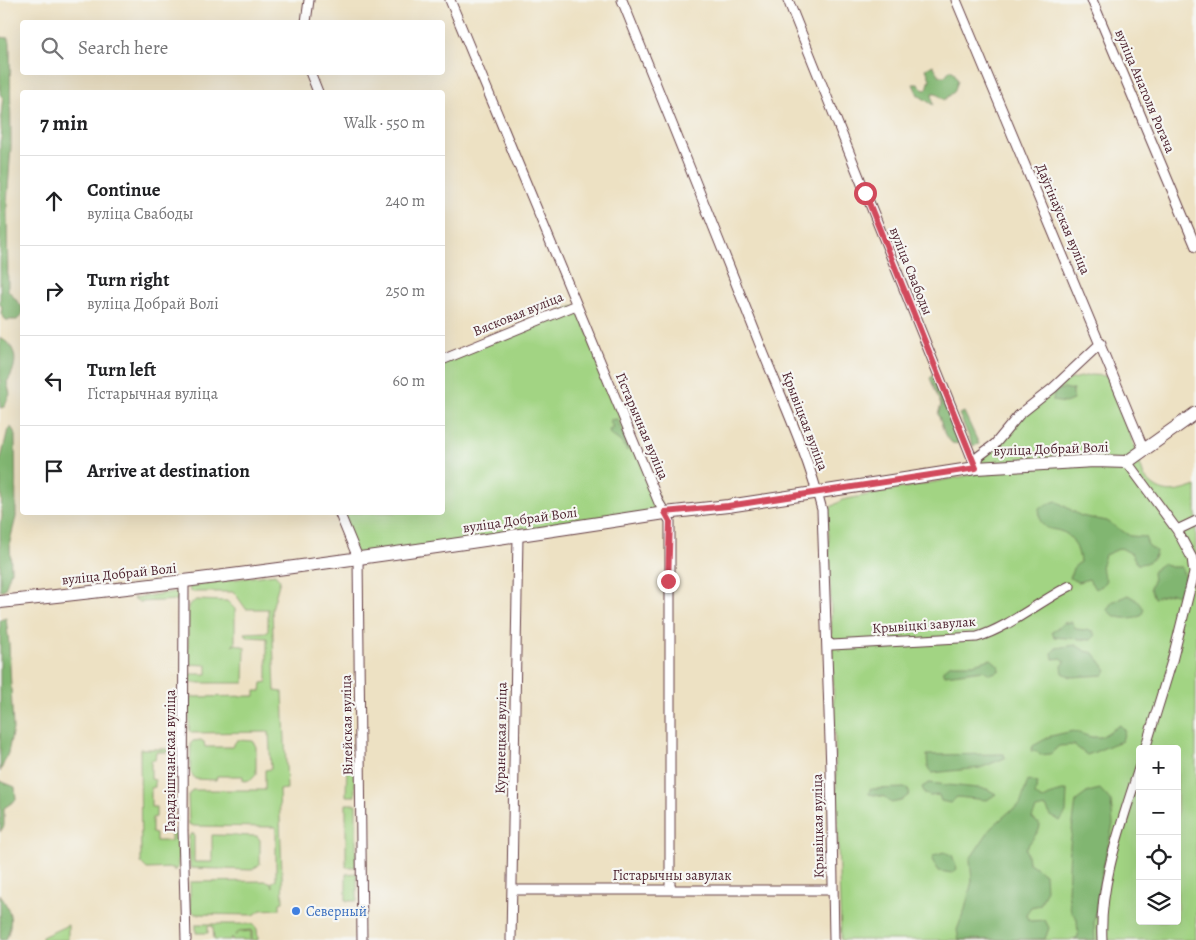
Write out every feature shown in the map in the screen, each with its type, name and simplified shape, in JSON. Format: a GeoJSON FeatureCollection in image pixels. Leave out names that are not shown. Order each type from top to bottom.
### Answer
{"type":"FeatureCollection","features":[{"type":"Feature","properties":{"kind":"street"},"geometry":{"type":"LineString","coordinates":[[306,20],[309,0]]}},
{"type":"Feature","properties":{"kind":"street","name":"Гістарычная вуліца"},"geometry":{"type":"LineString","coordinates":[[450,0],[576,305],[670,521],[670,888]]}},
{"type":"Feature","properties":{"kind":"street","name":"Крывіцкая вуліца"},"geometry":{"type":"LineString","coordinates":[[622,0],[685,152],[818,492],[822,510],[828,642],[834,940]]}},
{"type":"Feature","properties":{"kind":"street","name":"вуліца Свабоды"},"geometry":{"type":"LineString","coordinates":[[788,0],[976,468]]}},
{"type":"Feature","properties":{"kind":"street","name":"Даўгінаўская вуліца"},"geometry":{"type":"LineString","coordinates":[[956,0],[1101,342],[1144,450]]}},
{"type":"Feature","properties":{"kind":"street","name":"вуліца Анатоля Рогача"},"geometry":{"type":"LineString","coordinates":[[1092,0],[1196,248]]}},
{"type":"Feature","properties":{"kind":"street"},"geometry":{"type":"LineString","coordinates":[[311,75],[317,90]]}},
{"type":"Feature","properties":{"kind":"street","name":"Вясковая вуліца"},"geometry":{"type":"LineString","coordinates":[[445,359],[576,305]]}},
{"type":"Feature","properties":{"kind":"street","name":"вуліца Добрай Волі"},"geometry":{"type":"LineString","coordinates":[[976,468],[979,456],[995,444],[1019,415],[1053,388],[1101,342]]}},
{"type":"Feature","properties":{"kind":"street"},"geometry":{"type":"LineString","coordinates":[[1146,745],[1172,662],[1194,573],[1192,558],[1177,530],[1127,462],[1196,413]]}},
{"type":"Feature","properties":{"kind":"street","name":"вуліца Добрай Волі"},"geometry":{"type":"LineString","coordinates":[[0,602],[184,582],[518,536],[665,512],[728,506],[976,468],[1094,461],[1127,462]]}},
{"type":"Feature","properties":{"kind":"street","name":"Вілейская вуліца"},"geometry":{"type":"LineString","coordinates":[[340,515],[358,558],[362,940]]}},
{"type":"Feature","properties":{"kind":"street"},"geometry":{"type":"LineString","coordinates":[[1177,530],[1196,521]]}},
{"type":"Feature","properties":{"kind":"street","name":"Куранецкая вуліца"},"geometry":{"type":"LineString","coordinates":[[511,940],[518,536]]}},
{"type":"Feature","properties":{"kind":"street","name":"Гарадзішчанская вуліца"},"geometry":{"type":"LineString","coordinates":[[184,582],[183,831],[186,940]]}},
{"type":"Feature","properties":{"kind":"street","name":"Крывіцкі завулак"},"geometry":{"type":"LineString","coordinates":[[828,642],[832,645],[977,637],[996,629],[1044,599],[1070,586]]}},
{"type":"Feature","properties":{"kind":"street"},"geometry":{"type":"LineString","coordinates":[[1102,940],[1106,888],[1120,829],[1136,778]]}},
{"type":"Feature","properties":{"kind":"street","name":"Гістарычны завулак"},"geometry":{"type":"LineString","coordinates":[[512,890],[670,888],[833,890]]}},
{"type":"Feature","properties":{"kind":"green space"},"geometry":{"type":"Polygon","coordinates":[[[0,37],[8,38],[10,42],[11,146],[7,205],[8,290],[20,305],[20,317],[17,320],[6,320],[1,314],[2,307],[0,304],[0,141],[2,137],[3,98],[0,94],[0,37]]]}},
{"type":"Feature","properties":{"kind":"green space"},"geometry":{"type":"Polygon","coordinates":[[[933,65],[940,76],[945,76],[950,70],[954,72],[958,81],[954,92],[944,100],[936,93],[932,93],[933,105],[918,95],[913,84],[918,84],[924,90],[927,89],[930,79],[926,69],[933,65]]]}},
{"type":"Feature","properties":{"kind":"green space"},"geometry":{"type":"Polygon","coordinates":[[[576,305],[665,513],[358,558],[340,515],[445,515],[445,359],[576,305]]]}},
{"type":"Feature","properties":{"kind":"green space"},"geometry":{"type":"Polygon","coordinates":[[[0,338],[11,346],[15,363],[7,382],[10,394],[4,407],[0,408],[0,338]]]}},
{"type":"Feature","properties":{"kind":"green space"},"geometry":{"type":"Polygon","coordinates":[[[934,375],[960,438],[959,444],[952,443],[945,435],[938,414],[941,405],[930,378],[934,375]]]}},
{"type":"Feature","properties":{"kind":"green space"},"geometry":{"type":"Polygon","coordinates":[[[1090,375],[1111,376],[1144,476],[1156,487],[1168,492],[1181,491],[1196,486],[1196,940],[841,940],[828,515],[831,507],[842,500],[970,475],[976,468],[979,456],[1019,415],[1068,380],[1090,375]]]}},
{"type":"Feature","properties":{"kind":"green space"},"geometry":{"type":"Polygon","coordinates":[[[1064,388],[1073,390],[1073,400],[1065,403],[1053,401],[1054,392],[1064,388]]]}},
{"type":"Feature","properties":{"kind":"green space"},"geometry":{"type":"Polygon","coordinates":[[[964,412],[979,444],[973,446],[959,414],[964,412]]]}},
{"type":"Feature","properties":{"kind":"green space"},"geometry":{"type":"Polygon","coordinates":[[[617,419],[629,449],[627,451],[622,443],[610,434],[609,430],[613,428],[610,420],[617,419]]]}},
{"type":"Feature","properties":{"kind":"green space"},"geometry":{"type":"Polygon","coordinates":[[[11,427],[15,433],[16,517],[10,541],[11,571],[5,589],[0,591],[0,524],[2,517],[0,463],[8,429],[11,427]]]}},
{"type":"Feature","properties":{"kind":"green space"},"geometry":{"type":"Polygon","coordinates":[[[1056,501],[1081,516],[1107,521],[1130,536],[1145,537],[1148,545],[1156,551],[1154,557],[1147,563],[1137,564],[1132,554],[1121,548],[1105,555],[1101,567],[1106,580],[1102,586],[1095,589],[1089,579],[1078,582],[1070,578],[1073,568],[1080,562],[1072,539],[1065,533],[1044,526],[1040,518],[1039,508],[1056,501]]]}},
{"type":"Feature","properties":{"kind":"green space"},"geometry":{"type":"Polygon","coordinates":[[[1163,563],[1170,567],[1181,567],[1185,578],[1184,585],[1179,595],[1172,593],[1154,598],[1150,588],[1153,581],[1152,572],[1163,563]]]}},
{"type":"Feature","properties":{"kind":"green space"},"geometry":{"type":"Polygon","coordinates":[[[275,574],[280,580],[272,609],[275,691],[283,692],[287,789],[279,790],[283,902],[280,903],[280,909],[261,910],[254,915],[195,914],[190,908],[190,882],[265,881],[270,882],[273,887],[271,883],[276,880],[276,827],[194,826],[189,824],[188,796],[192,790],[265,790],[265,770],[271,769],[269,732],[191,733],[189,730],[190,697],[255,696],[255,691],[261,691],[262,683],[267,682],[267,638],[247,637],[245,633],[268,632],[268,609],[246,609],[234,592],[193,592],[190,591],[189,585],[275,574]]]}},
{"type":"Feature","properties":{"kind":"green space"},"geometry":{"type":"Polygon","coordinates":[[[180,591],[179,600],[140,602],[133,598],[180,591]]]}},
{"type":"Feature","properties":{"kind":"green space"},"geometry":{"type":"Polygon","coordinates":[[[1128,595],[1138,601],[1144,609],[1141,616],[1122,618],[1114,616],[1107,610],[1112,602],[1128,595]]]}},
{"type":"Feature","properties":{"kind":"green space"},"geometry":{"type":"Polygon","coordinates":[[[196,600],[227,601],[235,609],[235,643],[232,646],[236,644],[245,647],[244,683],[192,683],[188,680],[188,674],[207,674],[207,665],[188,664],[188,606],[196,600]]]}},
{"type":"Feature","properties":{"kind":"green space"},"geometry":{"type":"Polygon","coordinates":[[[6,618],[13,729],[8,753],[0,772],[0,620],[6,618]]]}},
{"type":"Feature","properties":{"kind":"green space"},"geometry":{"type":"Polygon","coordinates":[[[1072,622],[1076,629],[1093,631],[1095,636],[1091,640],[1054,637],[1052,632],[1064,623],[1072,622]]]}},
{"type":"Feature","properties":{"kind":"green space"},"geometry":{"type":"Polygon","coordinates":[[[1076,645],[1085,651],[1094,653],[1107,671],[1104,675],[1071,677],[1063,673],[1062,666],[1065,662],[1062,658],[1053,659],[1052,653],[1056,648],[1076,645]]]}},
{"type":"Feature","properties":{"kind":"green space"},"geometry":{"type":"Polygon","coordinates":[[[991,659],[999,666],[999,671],[990,674],[983,670],[945,675],[943,670],[951,664],[973,664],[991,659]]]}},
{"type":"Feature","properties":{"kind":"green space"},"geometry":{"type":"Polygon","coordinates":[[[1120,725],[1125,730],[1122,741],[1087,755],[1074,745],[1059,746],[1050,754],[1040,755],[1038,752],[1031,751],[1033,746],[1051,736],[1073,731],[1091,737],[1101,737],[1120,725]]]}},
{"type":"Feature","properties":{"kind":"green space"},"geometry":{"type":"Polygon","coordinates":[[[179,736],[178,759],[170,759],[170,752],[156,752],[155,760],[151,760],[151,779],[155,780],[155,787],[151,788],[151,807],[156,807],[156,817],[152,818],[152,833],[156,834],[156,841],[171,841],[171,833],[178,833],[178,867],[174,871],[174,868],[147,869],[141,863],[140,749],[170,749],[171,740],[179,736]]]}},
{"type":"Feature","properties":{"kind":"green space"},"geometry":{"type":"Polygon","coordinates":[[[201,740],[204,742],[205,747],[232,747],[237,740],[253,741],[256,747],[256,775],[251,780],[243,781],[243,776],[217,776],[216,780],[195,779],[190,771],[191,743],[201,740]]]}},
{"type":"Feature","properties":{"kind":"green space"},"geometry":{"type":"Polygon","coordinates":[[[1004,754],[1005,758],[980,768],[932,773],[928,768],[927,755],[1004,754]]]}},
{"type":"Feature","properties":{"kind":"green space"},"geometry":{"type":"Polygon","coordinates":[[[347,761],[355,761],[355,796],[346,796],[347,761]]]}},
{"type":"Feature","properties":{"kind":"green space"},"geometry":{"type":"Polygon","coordinates":[[[1028,780],[1038,783],[1035,795],[1042,800],[1055,793],[1067,790],[1066,813],[1060,821],[1051,816],[1046,807],[1036,809],[1032,818],[1040,825],[1039,830],[1026,848],[1028,862],[1045,874],[1046,891],[1040,905],[1031,907],[1026,914],[1030,921],[1045,920],[1049,928],[1045,939],[959,940],[957,930],[965,909],[972,881],[970,859],[991,828],[1020,805],[1028,780]]]}},
{"type":"Feature","properties":{"kind":"green space"},"geometry":{"type":"Polygon","coordinates":[[[0,781],[15,787],[16,800],[4,808],[4,826],[0,832],[0,781]]]}},
{"type":"Feature","properties":{"kind":"green space"},"geometry":{"type":"Polygon","coordinates":[[[929,783],[987,789],[996,794],[987,800],[957,797],[950,803],[941,801],[939,795],[930,796],[925,794],[922,787],[929,783]]]}},
{"type":"Feature","properties":{"kind":"green space"},"geometry":{"type":"Polygon","coordinates":[[[907,788],[910,794],[901,801],[891,803],[885,797],[869,794],[870,789],[907,788]]]}},
{"type":"Feature","properties":{"kind":"green space"},"geometry":{"type":"Polygon","coordinates":[[[1100,789],[1111,801],[1113,824],[1100,883],[1094,923],[1095,940],[1074,940],[1078,937],[1077,919],[1071,911],[1068,893],[1070,845],[1076,801],[1088,792],[1100,789]]]}},
{"type":"Feature","properties":{"kind":"green space"},"geometry":{"type":"Polygon","coordinates":[[[346,804],[356,804],[356,867],[346,867],[346,804]]]}},
{"type":"Feature","properties":{"kind":"green space"},"geometry":{"type":"Polygon","coordinates":[[[194,834],[194,862],[212,862],[212,835],[257,836],[260,840],[260,864],[252,870],[190,868],[189,836],[194,834]]]}},
{"type":"Feature","properties":{"kind":"green space"},"geometry":{"type":"Polygon","coordinates":[[[944,852],[952,855],[957,869],[952,873],[939,871],[932,860],[934,855],[944,852]]]}},
{"type":"Feature","properties":{"kind":"green space"},"geometry":{"type":"Polygon","coordinates":[[[357,873],[357,901],[346,901],[346,874],[357,873]]]}},
{"type":"Feature","properties":{"kind":"green space"},"geometry":{"type":"Polygon","coordinates":[[[0,894],[7,906],[11,921],[6,940],[0,940],[0,894]]]}},
{"type":"Feature","properties":{"kind":"green space"},"geometry":{"type":"Polygon","coordinates":[[[196,924],[253,924],[257,929],[258,940],[252,940],[252,930],[239,931],[235,936],[239,932],[251,931],[251,940],[232,940],[232,937],[230,940],[214,940],[213,926],[208,926],[208,933],[196,933],[196,924]]]}},
{"type":"Feature","properties":{"kind":"green space"},"geometry":{"type":"Polygon","coordinates":[[[68,925],[68,940],[42,940],[42,937],[68,925]]]}},
{"type":"Feature","properties":{"kind":"place","name":"Северный"},"geometry":{"type":"Point","coordinates":[296,911]}},
{"type":"Feature","properties":{"kind":"route"},"geometry":{"type":"LineString","coordinates":[[668,581],[670,521],[665,512],[728,506],[976,468],[865,193]]}}]}
